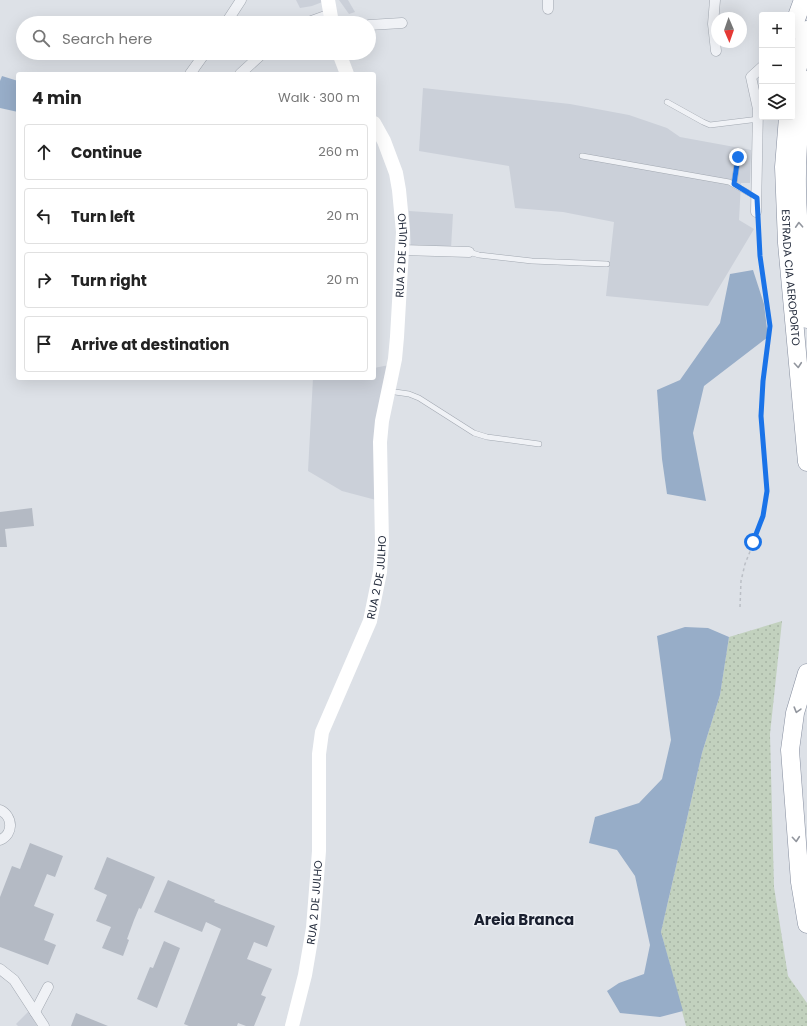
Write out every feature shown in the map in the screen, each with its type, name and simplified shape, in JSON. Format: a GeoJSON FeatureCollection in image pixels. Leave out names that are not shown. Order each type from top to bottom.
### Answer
{"type":"FeatureCollection","features":[{"type":"Feature","properties":{"kind":"highway"},"geometry":{"type":"LineString","coordinates":[[795,21],[802,0]]}},
{"type":"Feature","properties":{"kind":"highway"},"geometry":{"type":"LineString","coordinates":[[794,84],[807,30]]}},
{"type":"Feature","properties":{"kind":"highway","name":"ESTRADA CIA AEROPORTO"},"geometry":{"type":"LineString","coordinates":[[807,80],[799,130],[797,167],[800,243],[807,319]]}},
{"type":"Feature","properties":{"kind":"highway"},"geometry":{"type":"LineString","coordinates":[[778,120],[776,158],[778,172],[784,188]]}},
{"type":"Feature","properties":{"kind":"highway","name":"ESTRADA CIA AEROPORTO"},"geometry":{"type":"LineString","coordinates":[[788,120],[785,146],[784,188],[793,316],[807,462]]}},
{"type":"Feature","properties":{"kind":"highway"},"geometry":{"type":"LineString","coordinates":[[807,673],[796,713],[790,750],[800,882],[807,924]]}},
{"type":"Feature","properties":{"kind":"main road"},"geometry":{"type":"LineString","coordinates":[[342,60],[346,72]]}},
{"type":"Feature","properties":{"kind":"main road","name":"RUA 2 DE JULHO"},"geometry":{"type":"LineString","coordinates":[[292,1026],[305,975],[313,928],[319,851],[320,754],[322,732],[370,621],[380,572],[382,543],[380,442],[397,337],[402,250],[402,213],[398,184],[391,156],[376,127]]}},
{"type":"Feature","properties":{"kind":"street"},"geometry":{"type":"LineString","coordinates":[[231,16],[241,0]]}},
{"type":"Feature","properties":{"kind":"street"},"geometry":{"type":"LineString","coordinates":[[715,0],[713,17],[716,51]]}},
{"type":"Feature","properties":{"kind":"street"},"geometry":{"type":"LineString","coordinates":[[376,25],[402,23]]}},
{"type":"Feature","properties":{"kind":"street"},"geometry":{"type":"LineString","coordinates":[[795,39],[807,25]]}},
{"type":"Feature","properties":{"kind":"street"},"geometry":{"type":"LineString","coordinates":[[191,72],[200,60]]}},
{"type":"Feature","properties":{"kind":"street"},"geometry":{"type":"LineString","coordinates":[[242,72],[255,60]]}},
{"type":"Feature","properties":{"kind":"street"},"geometry":{"type":"LineString","coordinates":[[756,212],[759,119],[757,100],[751,77],[759,70]]}},
{"type":"Feature","properties":{"kind":"street"},"geometry":{"type":"LineString","coordinates":[[402,250],[470,252]]}},
{"type":"Feature","properties":{"kind":"street"},"geometry":{"type":"LineString","coordinates":[[0,810],[7,814],[11,824],[7,835],[0,840]]}},
{"type":"Feature","properties":{"kind":"street"},"geometry":{"type":"LineString","coordinates":[[0,969],[14,980],[44,1026]]}},
{"type":"Feature","properties":{"kind":"street"},"geometry":{"type":"LineString","coordinates":[[35,1012],[48,987]]}},
{"type":"Feature","properties":{"kind":"lane"},"geometry":{"type":"LineString","coordinates":[[667,102],[690,116],[710,125],[759,119]]}},
{"type":"Feature","properties":{"kind":"lane"},"geometry":{"type":"LineString","coordinates":[[582,156],[734,184],[757,198]]}},
{"type":"Feature","properties":{"kind":"lane"},"geometry":{"type":"LineString","coordinates":[[734,184],[738,157]]}},
{"type":"Feature","properties":{"kind":"lane"},"geometry":{"type":"LineString","coordinates":[[470,252],[479,255],[532,261],[607,264]]}},
{"type":"Feature","properties":{"kind":"lane"},"geometry":{"type":"LineString","coordinates":[[388,391],[409,394],[419,398],[474,433],[487,437],[539,444]]}},
{"type":"Feature","properties":{"kind":"path"},"geometry":{"type":"LineString","coordinates":[[740,607],[740,582],[744,564],[761,524],[767,491],[761,416],[763,381],[770,326],[760,256],[756,212]]}},
{"type":"Feature","properties":{"kind":"shaded area"},"geometry":{"type":"Polygon","coordinates":[[[296,0],[325,1],[312,6],[300,8],[296,0]]]}},
{"type":"Feature","properties":{"kind":"shaded area"},"geometry":{"type":"Polygon","coordinates":[[[339,0],[348,0],[355,12],[349,14],[339,0]]]}},
{"type":"Feature","properties":{"kind":"shaded area"},"geometry":{"type":"Polygon","coordinates":[[[423,88],[570,104],[629,115],[667,128],[680,137],[751,150],[750,183],[741,183],[739,220],[754,229],[708,306],[606,296],[614,222],[563,212],[515,208],[509,166],[419,151],[423,88]]]}},
{"type":"Feature","properties":{"kind":"shaded area"},"geometry":{"type":"Polygon","coordinates":[[[409,211],[453,214],[451,248],[411,247],[409,211]]]}},
{"type":"Feature","properties":{"kind":"shaded area"},"geometry":{"type":"Polygon","coordinates":[[[389,365],[374,443],[376,500],[342,491],[308,471],[313,380],[376,380],[376,368],[389,365]]]}},
{"type":"Feature","properties":{"kind":"shaded area"},"geometry":{"type":"Polygon","coordinates":[[[29,1011],[37,1026],[18,1026],[16,1024],[29,1011]]]}},
{"type":"Feature","properties":{"kind":"green space"},"geometry":{"type":"Polygon","coordinates":[[[782,621],[770,734],[774,887],[788,976],[807,1003],[807,1026],[686,1026],[661,932],[702,753],[720,695],[729,637],[782,621]]]}},
{"type":"Feature","properties":{"kind":"water"},"geometry":{"type":"Polygon","coordinates":[[[2,76],[16,80],[16,112],[0,108],[0,81],[2,76]]]}},
{"type":"Feature","properties":{"kind":"water"},"geometry":{"type":"Polygon","coordinates":[[[753,270],[764,304],[768,337],[704,386],[693,433],[706,501],[667,494],[662,459],[657,390],[680,380],[720,323],[730,274],[753,270]]]}},
{"type":"Feature","properties":{"kind":"water"},"geometry":{"type":"Polygon","coordinates":[[[685,627],[708,628],[729,637],[720,695],[702,753],[661,932],[683,1011],[660,1017],[620,1013],[607,991],[619,983],[644,974],[650,945],[635,876],[617,850],[589,843],[595,817],[639,803],[662,779],[671,740],[657,636],[685,627]]]}},
{"type":"Feature","properties":{"kind":"building"},"geometry":{"type":"Polygon","coordinates":[[[32,508],[34,526],[5,529],[7,547],[0,547],[0,512],[32,508]]]}},
{"type":"Feature","properties":{"kind":"building"},"geometry":{"type":"Polygon","coordinates":[[[30,843],[63,856],[55,877],[47,874],[34,906],[54,914],[44,940],[56,945],[48,965],[0,947],[0,897],[12,866],[20,869],[30,843]]]}},
{"type":"Feature","properties":{"kind":"building"},"geometry":{"type":"Polygon","coordinates":[[[107,857],[155,877],[142,907],[141,909],[139,908],[134,920],[123,956],[102,948],[111,927],[96,921],[107,895],[94,889],[107,857]]]}},
{"type":"Feature","properties":{"kind":"building"},"geometry":{"type":"Polygon","coordinates":[[[168,880],[215,900],[214,902],[275,926],[267,947],[254,942],[247,959],[272,969],[261,995],[266,997],[254,1026],[246,1026],[238,1023],[237,1026],[189,1026],[184,1024],[221,929],[206,922],[202,932],[154,912],[168,880]]]}},
{"type":"Feature","properties":{"kind":"building"},"geometry":{"type":"Polygon","coordinates":[[[164,941],[180,948],[157,1008],[137,999],[150,967],[153,968],[164,941]]]}},
{"type":"Feature","properties":{"kind":"building"},"geometry":{"type":"Polygon","coordinates":[[[76,1013],[108,1026],[71,1026],[76,1013]]]}},
{"type":"Feature","properties":{"kind":"district","name":"Areia Branca"},"geometry":{"type":"Point","coordinates":[524,920]}},
{"type":"Feature","properties":{"kind":"route"},"geometry":{"type":"LineString","coordinates":[[738,157],[734,184],[757,198],[756,212],[760,256],[770,326],[770,338],[763,381],[761,416],[767,491],[761,524],[753,542]]}}]}
